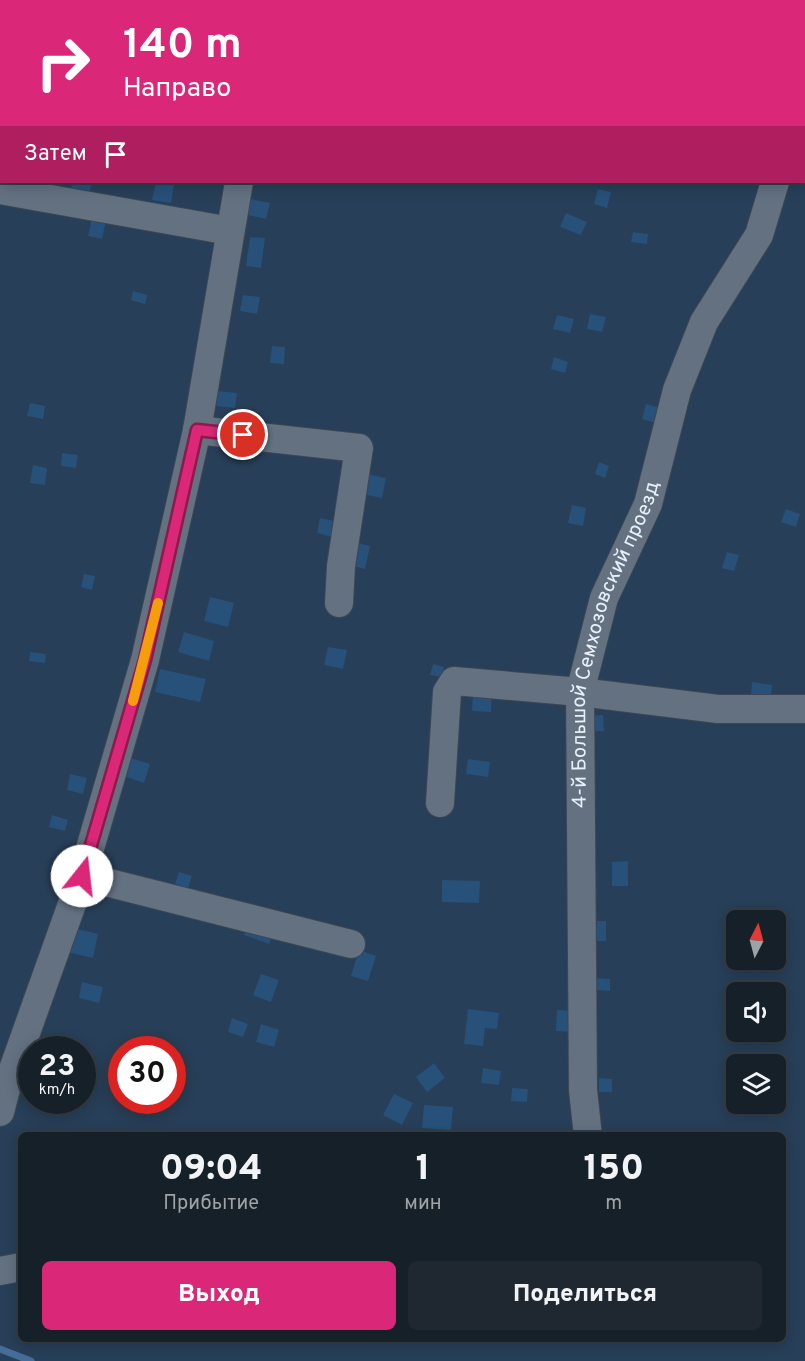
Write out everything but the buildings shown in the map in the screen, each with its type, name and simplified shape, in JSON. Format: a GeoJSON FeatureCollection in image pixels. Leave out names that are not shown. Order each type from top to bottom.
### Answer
{"type":"FeatureCollection","features":[{"type":"Feature","properties":{"kind":"street"},"geometry":{"type":"LineString","coordinates":[[0,1112],[6,1089],[82,876],[145,660],[197,430],[239,183]]}},
{"type":"Feature","properties":{"kind":"street","name":"4-й Большой Семхозовский проезд"},"geometry":{"type":"LineString","coordinates":[[588,1132],[583,1090],[580,692],[604,598],[648,504],[677,390],[704,322],[759,235],[775,183]]}},
{"type":"Feature","properties":{"kind":"street"},"geometry":{"type":"LineString","coordinates":[[0,190],[230,231]]}},
{"type":"Feature","properties":{"kind":"street"},"geometry":{"type":"LineString","coordinates":[[197,430],[359,448],[341,566],[339,603]]}},
{"type":"Feature","properties":{"kind":"street"},"geometry":{"type":"LineString","coordinates":[[440,803],[447,692],[454,681],[580,692],[718,709],[805,710]]}},
{"type":"Feature","properties":{"kind":"street"},"geometry":{"type":"LineString","coordinates":[[82,876],[351,944]]}},
{"type":"Feature","properties":{"kind":"street"},"geometry":{"type":"LineString","coordinates":[[0,1271],[18,1268]]}},
{"type":"Feature","properties":{"kind":"shaded area"},"geometry":{"type":"Polygon","coordinates":[[[0,183],[805,183],[805,1361],[0,1361],[0,183]]]}},
{"type":"Feature","properties":{"kind":"waterway"},"geometry":{"type":"LineString","coordinates":[[0,1349],[31,1361]]}},
{"type":"Feature","properties":{"kind":"slow traffic"},"geometry":{"type":"LineString","coordinates":[[133,701],[158,603]]}},
{"type":"Feature","properties":{"kind":"route"},"geometry":{"type":"LineString","coordinates":[[82,876],[145,660],[197,430],[243,435]]}}]}
